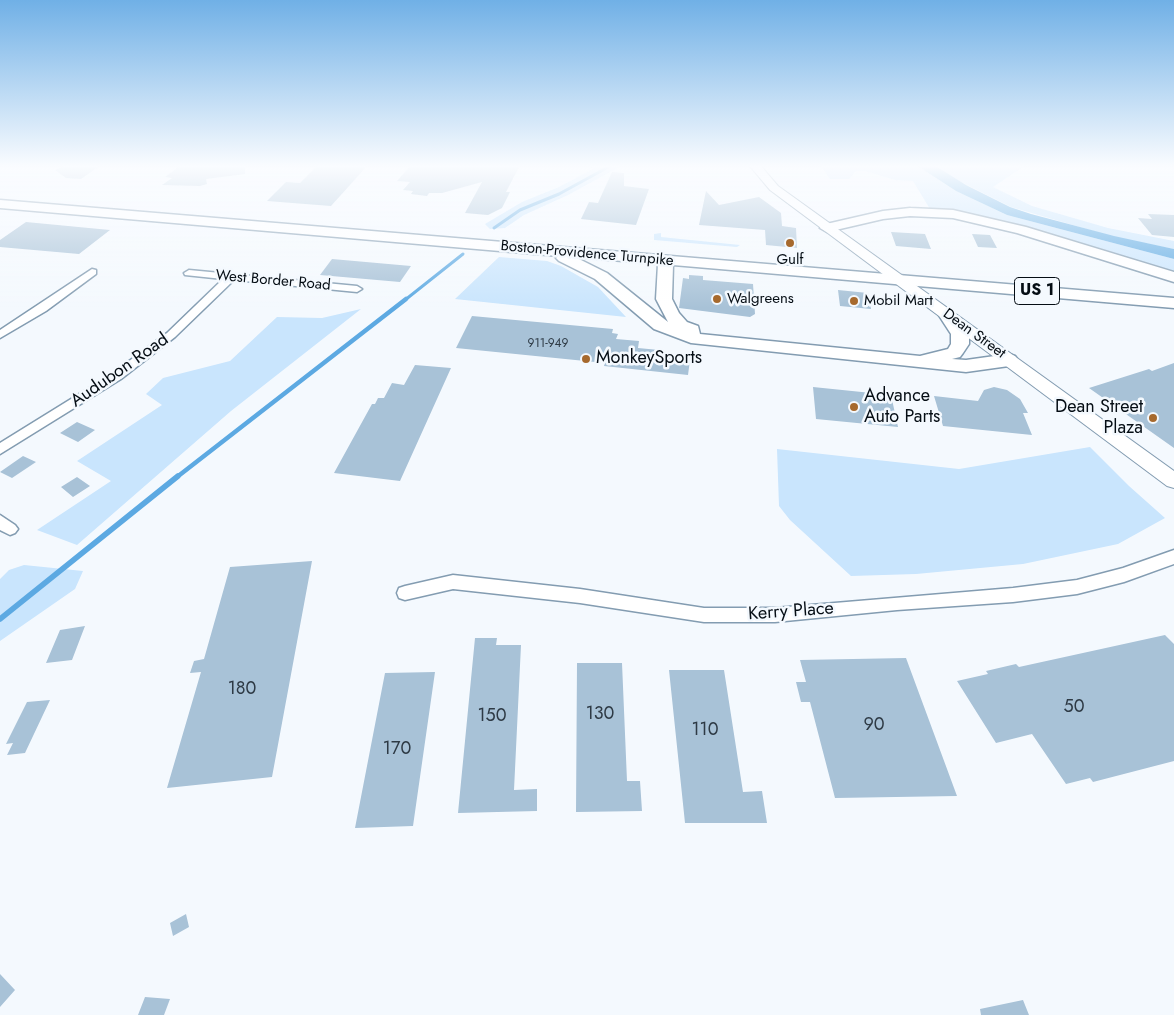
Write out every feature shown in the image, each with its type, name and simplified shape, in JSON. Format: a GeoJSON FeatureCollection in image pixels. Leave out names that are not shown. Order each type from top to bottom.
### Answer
{"type":"FeatureCollection","features":[{"type":"Feature","properties":{"kind":"main road","name":"Boston-Providence Turnpike"},"geometry":{"type":"LineString","coordinates":[[99,212],[1174,303]]}},
{"type":"Feature","properties":{"kind":"main road","name":"Boston-Providence Turnpike"},"geometry":{"type":"LineString","coordinates":[[184,212],[1174,291]]}},
{"type":"Feature","properties":{"kind":"main road","name":"Dean Street"},"geometry":{"type":"LineString","coordinates":[[806,212],[1174,482]]}},
{"type":"Feature","properties":{"kind":"main road"},"geometry":{"type":"LineString","coordinates":[[827,228],[883,215],[926,212]]}},
{"type":"Feature","properties":{"kind":"main road"},"geometry":{"type":"LineString","coordinates":[[935,212],[980,218],[1174,277]]}},
{"type":"Feature","properties":{"kind":"main road"},"geometry":{"type":"LineString","coordinates":[[544,250],[588,268],[615,287],[650,318],[676,332],[697,339],[966,366],[1009,360]]}},
{"type":"Feature","properties":{"kind":"main road"},"geometry":{"type":"LineString","coordinates":[[666,260],[664,299],[671,315],[681,326],[693,331],[751,344]]}},
{"type":"Feature","properties":{"kind":"main road"},"geometry":{"type":"LineString","coordinates":[[962,325],[952,310],[951,296],[956,290],[976,286]]}},
{"type":"Feature","properties":{"kind":"main road"},"geometry":{"type":"LineString","coordinates":[[908,360],[954,353],[960,344],[960,334],[946,314]]}},
{"type":"Feature","properties":{"kind":"street"},"geometry":{"type":"LineString","coordinates":[[0,334],[42,309],[92,272]]}},
{"type":"Feature","properties":{"kind":"street","name":"West Border Road"},"geometry":{"type":"LineString","coordinates":[[189,273],[357,289]]}},
{"type":"Feature","properties":{"kind":"street","name":"Audubon Road"},"geometry":{"type":"LineString","coordinates":[[0,450],[125,370],[171,335],[230,278]]}},
{"type":"Feature","properties":{"kind":"street","name":"Kerry Place"},"geometry":{"type":"LineString","coordinates":[[405,593],[453,582],[580,596],[704,615],[775,615],[897,603],[1013,595],[1077,587],[1124,575],[1174,557]]}},
{"type":"Feature","properties":{"kind":"shaded area"},"geometry":{"type":"Polygon","coordinates":[[[505,212],[530,212],[505,228],[490,229],[485,224],[505,212]]]}},
{"type":"Feature","properties":{"kind":"shaded area"},"geometry":{"type":"Polygon","coordinates":[[[956,212],[1001,212],[1174,259],[1174,274],[976,215],[956,212]]]}},
{"type":"Feature","properties":{"kind":"shaded area"},"geometry":{"type":"Polygon","coordinates":[[[1029,212],[1054,212],[1108,228],[1174,241],[1174,249],[1114,237],[1029,212]]]}},
{"type":"Feature","properties":{"kind":"shaded area"},"geometry":{"type":"Polygon","coordinates":[[[661,233],[661,237],[740,245],[737,247],[654,240],[654,234],[661,233]]]}},
{"type":"Feature","properties":{"kind":"shaded area"},"geometry":{"type":"Polygon","coordinates":[[[499,257],[547,261],[561,266],[598,287],[626,317],[455,299],[499,257]]]}},
{"type":"Feature","properties":{"kind":"shaded area"},"geometry":{"type":"Polygon","coordinates":[[[361,309],[231,411],[77,545],[37,530],[111,481],[77,461],[162,405],[146,394],[163,378],[230,361],[277,317],[322,318],[361,309]]]}},
{"type":"Feature","properties":{"kind":"shaded area"},"geometry":{"type":"Polygon","coordinates":[[[1090,447],[1129,486],[1165,518],[1118,544],[1023,564],[916,574],[851,576],[790,520],[779,506],[777,449],[959,469],[1090,447]]]}},
{"type":"Feature","properties":{"kind":"shaded area"},"geometry":{"type":"Polygon","coordinates":[[[24,565],[83,571],[75,589],[0,641],[0,579],[9,570],[24,565]]]}},
{"type":"Feature","properties":{"kind":"water"},"geometry":{"type":"Polygon","coordinates":[[[1001,212],[1026,212],[1114,236],[1174,249],[1174,259],[1001,212]]]}},
{"type":"Feature","properties":{"kind":"building"},"geometry":{"type":"Polygon","coordinates":[[[465,212],[493,212],[488,215],[465,212]]]}},
{"type":"Feature","properties":{"kind":"building"},"geometry":{"type":"Polygon","coordinates":[[[584,212],[641,212],[636,225],[581,219],[584,212]]]}},
{"type":"Feature","properties":{"kind":"building"},"geometry":{"type":"Polygon","coordinates":[[[702,212],[780,212],[782,226],[796,228],[797,248],[766,245],[765,230],[699,225],[702,212]]]}},
{"type":"Feature","properties":{"kind":"building"},"geometry":{"type":"Polygon","coordinates":[[[1148,214],[1174,215],[1174,237],[1152,235],[1138,218],[1152,219],[1148,214]]]}},
{"type":"Feature","properties":{"kind":"building"},"geometry":{"type":"Polygon","coordinates":[[[26,222],[110,230],[79,254],[0,247],[0,240],[26,222]]]}},
{"type":"Feature","properties":{"kind":"building"},"geometry":{"type":"Polygon","coordinates":[[[891,232],[925,234],[931,249],[896,246],[891,232]]]}},
{"type":"Feature","properties":{"kind":"building"},"geometry":{"type":"Polygon","coordinates":[[[972,234],[990,235],[997,248],[978,247],[972,234]]]}},
{"type":"Feature","properties":{"kind":"building"},"geometry":{"type":"Polygon","coordinates":[[[332,259],[411,266],[400,282],[320,275],[332,259]]]}},
{"type":"Feature","properties":{"kind":"building","name":"Walgreens"},"geometry":{"type":"Polygon","coordinates":[[[689,275],[703,276],[703,280],[753,284],[755,314],[750,317],[679,308],[683,278],[689,279],[689,275]]]}},
{"type":"Feature","properties":{"kind":"building","name":"Mobil Mart"},"geometry":{"type":"Polygon","coordinates":[[[838,290],[868,293],[871,309],[840,306],[838,290]]]}},
{"type":"Feature","properties":{"kind":"building"},"geometry":{"type":"Polygon","coordinates":[[[472,316],[613,329],[612,333],[618,334],[616,339],[639,341],[638,348],[659,350],[658,357],[690,360],[688,375],[604,366],[605,363],[456,348],[472,316]]]}},
{"type":"Feature","properties":{"kind":"building","name":"Dean Street Plaza"},"geometry":{"type":"Polygon","coordinates":[[[1174,363],[1174,448],[1089,388],[1149,369],[1152,371],[1174,363]]]}},
{"type":"Feature","properties":{"kind":"building"},"geometry":{"type":"Polygon","coordinates":[[[415,365],[451,368],[400,481],[334,473],[372,404],[375,404],[378,398],[384,398],[392,383],[404,385],[415,365]]]}},
{"type":"Feature","properties":{"kind":"building","name":"Advance Auto Parts"},"geometry":{"type":"Polygon","coordinates":[[[813,387],[891,395],[898,427],[816,419],[813,387]]]}},
{"type":"Feature","properties":{"kind":"building"},"geometry":{"type":"Polygon","coordinates":[[[994,387],[1007,390],[1020,399],[1028,413],[1023,413],[1032,435],[943,426],[934,396],[978,401],[984,390],[994,387]]]}},
{"type":"Feature","properties":{"kind":"building"},"geometry":{"type":"Polygon","coordinates":[[[77,422],[95,430],[78,442],[60,433],[77,422]]]}},
{"type":"Feature","properties":{"kind":"building"},"geometry":{"type":"Polygon","coordinates":[[[23,456],[36,462],[12,478],[0,472],[23,456]]]}},
{"type":"Feature","properties":{"kind":"building"},"geometry":{"type":"Polygon","coordinates":[[[77,477],[90,486],[73,497],[61,487],[77,477]]]}},
{"type":"Feature","properties":{"kind":"building"},"geometry":{"type":"Polygon","coordinates":[[[312,561],[272,777],[167,788],[201,672],[190,673],[194,661],[204,659],[230,567],[312,561]]]}},
{"type":"Feature","properties":{"kind":"building"},"geometry":{"type":"Polygon","coordinates":[[[85,626],[72,660],[46,663],[60,630],[85,626]]]}},
{"type":"Feature","properties":{"kind":"building"},"geometry":{"type":"Polygon","coordinates":[[[1165,635],[1174,644],[1174,761],[1093,782],[1090,778],[1066,784],[1032,734],[996,743],[957,681],[988,674],[986,671],[1016,664],[1019,667],[1165,635]]]}},
{"type":"Feature","properties":{"kind":"building"},"geometry":{"type":"Polygon","coordinates":[[[475,638],[497,638],[496,645],[521,645],[514,790],[537,789],[537,811],[458,813],[475,638]]]}},
{"type":"Feature","properties":{"kind":"building"},"geometry":{"type":"Polygon","coordinates":[[[906,658],[957,796],[835,798],[810,702],[801,702],[796,682],[806,682],[800,660],[906,658]]]}},
{"type":"Feature","properties":{"kind":"building"},"geometry":{"type":"Polygon","coordinates":[[[577,663],[622,663],[627,781],[640,781],[642,811],[576,812],[577,663]]]}},
{"type":"Feature","properties":{"kind":"building"},"geometry":{"type":"Polygon","coordinates":[[[669,670],[724,670],[743,792],[762,791],[767,823],[685,823],[669,670]]]}},
{"type":"Feature","properties":{"kind":"building"},"geometry":{"type":"Polygon","coordinates":[[[435,672],[413,826],[355,828],[385,673],[435,672]]]}},
{"type":"Feature","properties":{"kind":"building"},"geometry":{"type":"Polygon","coordinates":[[[50,700],[25,753],[7,755],[13,743],[6,744],[27,702],[50,700]]]}},
{"type":"Feature","properties":{"kind":"building"},"geometry":{"type":"Polygon","coordinates":[[[186,914],[189,927],[173,936],[170,923],[186,914]]]}},
{"type":"Feature","properties":{"kind":"building"},"geometry":{"type":"Polygon","coordinates":[[[0,974],[15,990],[0,1007],[0,974]]]}},
{"type":"Feature","properties":{"kind":"building"},"geometry":{"type":"Polygon","coordinates":[[[145,997],[170,999],[164,1015],[138,1015],[145,997]]]}},
{"type":"Feature","properties":{"kind":"building"},"geometry":{"type":"Polygon","coordinates":[[[1023,1000],[1029,1015],[981,1015],[980,1009],[1023,1000]]]}},
{"type":"Feature","properties":{"kind":"waterway"},"geometry":{"type":"LineString","coordinates":[[494,228],[517,212]]}},
{"type":"Feature","properties":{"kind":"waterway"},"geometry":{"type":"LineString","coordinates":[[405,300],[463,254]]}},
{"type":"Feature","properties":{"kind":"waterway"},"geometry":{"type":"LineString","coordinates":[[177,477],[406,299]]}},
{"type":"Feature","properties":{"kind":"waterway"},"geometry":{"type":"LineString","coordinates":[[0,619],[178,476]]}},
{"type":"Feature","properties":{"kind":"place","name":"Gulf"},"geometry":{"type":"Point","coordinates":[790,243]}},
{"type":"Feature","properties":{"kind":"place","name":"Walgreens"},"geometry":{"type":"Point","coordinates":[717,299]}},
{"type":"Feature","properties":{"kind":"place","name":"Mobil Mart"},"geometry":{"type":"Point","coordinates":[854,301]}},
{"type":"Feature","properties":{"kind":"place","name":"MonkeySports"},"geometry":{"type":"Point","coordinates":[586,359]}},
{"type":"Feature","properties":{"kind":"place","name":"Advance Auto Parts"},"geometry":{"type":"Point","coordinates":[854,407]}},
{"type":"Feature","properties":{"kind":"place","name":"Dean Street Plaza"},"geometry":{"type":"Point","coordinates":[1153,418]}}]}
